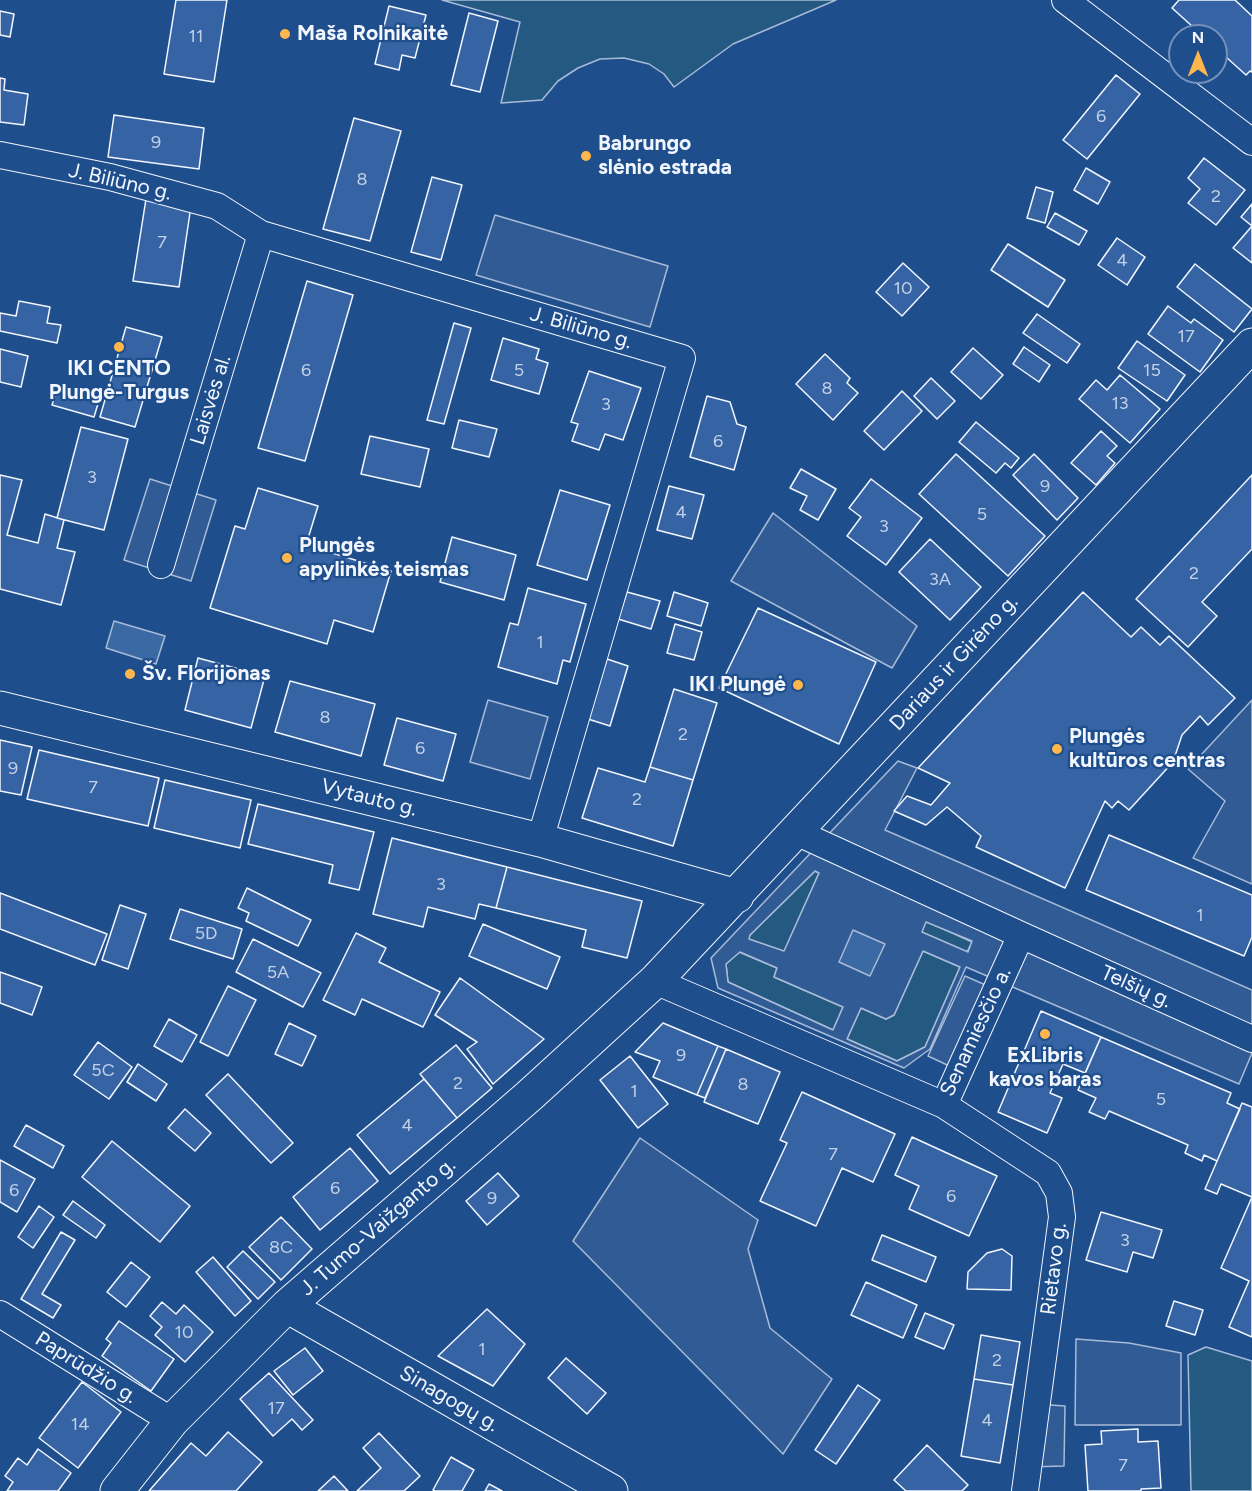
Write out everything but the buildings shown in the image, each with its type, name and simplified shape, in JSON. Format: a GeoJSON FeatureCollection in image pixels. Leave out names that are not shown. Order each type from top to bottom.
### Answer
{"type":"FeatureCollection","features":[{"type":"Feature","properties":{"kind":"main road","name":"Dariaus ir Girėno g."},"geometry":{"type":"LineString","coordinates":[[655,981],[1252,345]]}},
{"type":"Feature","properties":{"kind":"main road","name":"Vytauto g."},"geometry":{"type":"LineString","coordinates":[[0,708],[540,840],[736,896]]}},
{"type":"Feature","properties":{"kind":"main road","name":"J. Tumo-Vaižganto g."},"geometry":{"type":"LineString","coordinates":[[117,1491],[172,1421],[287,1306],[529,1096],[655,981]]}},
{"type":"Feature","properties":{"kind":"main road","name":"Sinagogų g."},"geometry":{"type":"LineString","coordinates":[[287,1306],[611,1491]]}},
{"type":"Feature","properties":{"kind":"street"},"geometry":{"type":"LineString","coordinates":[[1065,0],[1252,142]]}},
{"type":"Feature","properties":{"kind":"street","name":"J. Biliūno g."},"geometry":{"type":"LineString","coordinates":[[0,156],[110,177],[218,206],[261,234],[682,358],[540,840]]}},
{"type":"Feature","properties":{"kind":"street","name":"Laisvės al."},"geometry":{"type":"LineString","coordinates":[[161,565],[261,234]]}},
{"type":"Feature","properties":{"kind":"street"},"geometry":{"type":"LineString","coordinates":[[796,832],[1021,935]]}},
{"type":"Feature","properties":{"kind":"street","name":"Senamiesčio a."},"geometry":{"type":"LineString","coordinates":[[655,981],[944,1105],[1021,935]]}},
{"type":"Feature","properties":{"kind":"street","name":"Telšių g."},"geometry":{"type":"LineString","coordinates":[[1021,935],[1252,1039]]}},
{"type":"Feature","properties":{"kind":"street","name":"Rietavo g."},"geometry":{"type":"LineString","coordinates":[[944,1105],[1048,1173],[1059,1192],[1062,1216],[1024,1491]]}},
{"type":"Feature","properties":{"kind":"street","name":"Paprūdžio g."},"geometry":{"type":"LineString","coordinates":[[0,1314],[172,1421]]}},
{"type":"Feature","properties":{"kind":"shaded area"},"geometry":{"type":"Polygon","coordinates":[[[442,0],[836,0],[733,44],[674,87],[664,74],[649,64],[624,58],[600,59],[578,68],[558,81],[542,100],[501,103],[520,22],[442,0]]]}},
{"type":"Feature","properties":{"kind":"shaded area"},"geometry":{"type":"Polygon","coordinates":[[[495,215],[668,266],[650,327],[476,275],[495,215]]]}},
{"type":"Feature","properties":{"kind":"shaded area"},"geometry":{"type":"Polygon","coordinates":[[[150,479],[216,500],[191,581],[124,560],[150,479]]]}},
{"type":"Feature","properties":{"kind":"shaded area"},"geometry":{"type":"Polygon","coordinates":[[[773,513],[917,626],[892,668],[731,581],[773,513]]]}},
{"type":"Feature","properties":{"kind":"shaded area"},"geometry":{"type":"Polygon","coordinates":[[[114,621],[165,636],[156,664],[106,648],[114,621]]]}},
{"type":"Feature","properties":{"kind":"shaded area"},"geometry":{"type":"Polygon","coordinates":[[[488,700],[548,717],[530,779],[470,762],[488,700]]]}},
{"type":"Feature","properties":{"kind":"shaded area"},"geometry":{"type":"Polygon","coordinates":[[[1252,700],[1252,884],[1193,858],[1225,801],[1188,769],[1252,700]]]}},
{"type":"Feature","properties":{"kind":"shaded area"},"geometry":{"type":"Polygon","coordinates":[[[898,761],[917,768],[885,830],[1252,990],[1252,1053],[1239,1084],[966,967],[930,1049],[904,1068],[718,988],[711,958],[898,761]],[[815,871],[750,935],[749,939],[784,951],[819,873],[815,871]],[[926,922],[922,932],[968,952],[972,941],[926,922]],[[923,951],[894,1015],[886,1019],[861,1008],[847,1039],[897,1061],[925,1047],[960,967],[923,951]],[[740,952],[726,964],[728,982],[833,1030],[843,1007],[774,977],[777,968],[740,952]]]}},
{"type":"Feature","properties":{"kind":"shaded area"},"geometry":{"type":"Polygon","coordinates":[[[815,871],[819,873],[784,952],[748,939],[750,935],[815,871]]]}},
{"type":"Feature","properties":{"kind":"shaded area"},"geometry":{"type":"Polygon","coordinates":[[[926,921],[972,942],[967,952],[921,932],[926,921]]]}},
{"type":"Feature","properties":{"kind":"shaded area"},"geometry":{"type":"Polygon","coordinates":[[[853,930],[885,944],[870,976],[839,962],[853,930]]]}},
{"type":"Feature","properties":{"kind":"shaded area"},"geometry":{"type":"Polygon","coordinates":[[[923,951],[960,967],[925,1047],[897,1061],[847,1039],[861,1008],[886,1019],[894,1015],[923,951]]]}},
{"type":"Feature","properties":{"kind":"shaded area"},"geometry":{"type":"Polygon","coordinates":[[[739,952],[777,968],[774,977],[843,1007],[833,1030],[728,982],[726,964],[739,952]]]}},
{"type":"Feature","properties":{"kind":"shaded area"},"geometry":{"type":"Polygon","coordinates":[[[965,976],[997,990],[960,1071],[928,1056],[965,976]]]}},
{"type":"Feature","properties":{"kind":"shaded area"},"geometry":{"type":"Polygon","coordinates":[[[640,1138],[758,1220],[748,1249],[770,1328],[832,1379],[783,1454],[573,1241],[640,1138]]]}},
{"type":"Feature","properties":{"kind":"shaded area"},"geometry":{"type":"Polygon","coordinates":[[[1076,1339],[1129,1343],[1181,1353],[1181,1425],[1075,1425],[1076,1339]]]}},
{"type":"Feature","properties":{"kind":"shaded area"},"geometry":{"type":"Polygon","coordinates":[[[1206,1347],[1252,1361],[1252,1491],[1191,1491],[1188,1355],[1206,1347]]]}},
{"type":"Feature","properties":{"kind":"shaded area"},"geometry":{"type":"Polygon","coordinates":[[[1036,1404],[1065,1406],[1064,1466],[1028,1467],[1036,1404]]]}},
{"type":"Feature","properties":{"kind":"place","name":"Maša Rolnikaitė"},"geometry":{"type":"Point","coordinates":[285,34]}},
{"type":"Feature","properties":{"kind":"place","name":"Babrungo slėnio estrada"},"geometry":{"type":"Point","coordinates":[586,156]}},
{"type":"Feature","properties":{"kind":"place","name":"IKI CENTO Plungė-Turgus"},"geometry":{"type":"Point","coordinates":[119,347]}},
{"type":"Feature","properties":{"kind":"place","name":"Plungės apylinkės teismas"},"geometry":{"type":"Point","coordinates":[287,558]}},
{"type":"Feature","properties":{"kind":"place","name":"Šv. Florijonas"},"geometry":{"type":"Point","coordinates":[130,674]}},
{"type":"Feature","properties":{"kind":"place","name":"IKI Plungė"},"geometry":{"type":"Point","coordinates":[798,685]}},
{"type":"Feature","properties":{"kind":"place","name":"Plungės kultūros centras"},"geometry":{"type":"Point","coordinates":[1057,749]}},
{"type":"Feature","properties":{"kind":"place","name":"ExLibris kavos baras"},"geometry":{"type":"Point","coordinates":[1045,1034]}}]}
